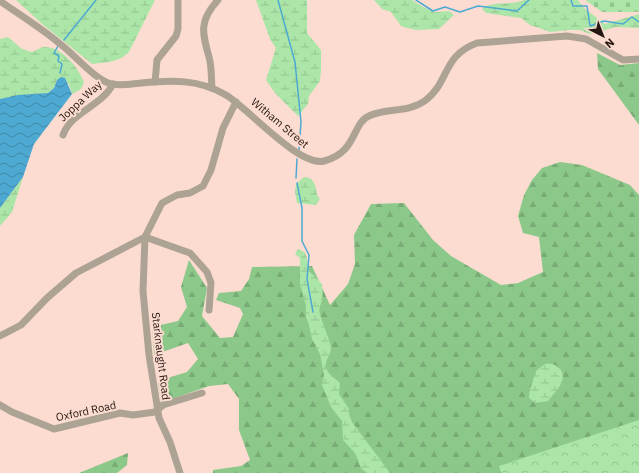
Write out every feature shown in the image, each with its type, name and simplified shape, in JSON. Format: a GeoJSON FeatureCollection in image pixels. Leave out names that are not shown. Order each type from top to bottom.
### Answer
{"type":"FeatureCollection","features":[{"type":"Feature","properties":{"kind":"street"},"geometry":{"type":"LineString","coordinates":[[155,82],[157,60],[176,36],[178,29],[178,0]]}},
{"type":"Feature","properties":{"kind":"street"},"geometry":{"type":"LineString","coordinates":[[212,88],[209,58],[203,37],[203,28],[212,7],[218,0]]}},
{"type":"Feature","properties":{"kind":"street"},"geometry":{"type":"LineString","coordinates":[[0,1],[58,42],[104,81],[112,84]]}},
{"type":"Feature","properties":{"kind":"street","name":"Witham Street"},"geometry":{"type":"LineString","coordinates":[[112,84],[178,80],[193,82],[212,88],[236,102],[302,157],[312,161],[323,162],[344,151],[363,121],[368,116],[411,108],[426,100],[432,94],[443,77],[451,61],[463,50],[476,43],[567,36],[586,39],[623,60],[639,60]]}},
{"type":"Feature","properties":{"kind":"street","name":"Joppa Way"},"geometry":{"type":"LineString","coordinates":[[63,135],[69,125],[108,93],[112,84]]}},
{"type":"Feature","properties":{"kind":"street"},"geometry":{"type":"LineString","coordinates":[[0,336],[21,325],[46,298],[76,273],[145,237],[162,204],[177,195],[198,189],[206,181],[223,128],[236,102]]}},
{"type":"Feature","properties":{"kind":"street"},"geometry":{"type":"LineString","coordinates":[[145,237],[190,253],[203,267],[207,272],[211,283],[210,310]]}},
{"type":"Feature","properties":{"kind":"street","name":"Starknaught Road"},"geometry":{"type":"LineString","coordinates":[[145,237],[143,291],[144,311],[157,409],[180,473]]}},
{"type":"Feature","properties":{"kind":"street","name":"Oxford Road"},"geometry":{"type":"LineString","coordinates":[[0,405],[12,412],[54,429],[120,414],[155,412],[157,409],[164,406],[202,393]]}},
{"type":"Feature","properties":{"kind":"green space"},"geometry":{"type":"Polygon","coordinates":[[[16,0],[155,0],[129,52],[125,56],[116,60],[92,64],[41,23],[16,0]]]}},
{"type":"Feature","properties":{"kind":"green space"},"geometry":{"type":"Polygon","coordinates":[[[256,0],[307,0],[307,33],[321,50],[321,70],[320,81],[309,96],[308,104],[298,116],[275,93],[266,80],[276,48],[270,39],[256,0]]]}},
{"type":"Feature","properties":{"kind":"green space"},"geometry":{"type":"Polygon","coordinates":[[[374,0],[412,0],[435,12],[449,11],[454,15],[439,29],[416,30],[401,26],[391,12],[382,9],[374,0]]]}},
{"type":"Feature","properties":{"kind":"green space"},"geometry":{"type":"Polygon","coordinates":[[[524,0],[578,0],[584,8],[605,24],[639,14],[639,28],[616,27],[590,34],[580,30],[550,32],[530,25],[521,18],[486,13],[482,9],[486,6],[513,3],[524,0]]]}},
{"type":"Feature","properties":{"kind":"green space"},"geometry":{"type":"Polygon","coordinates":[[[585,0],[639,0],[639,12],[602,12],[585,0]]]}},
{"type":"Feature","properties":{"kind":"green space"},"geometry":{"type":"Polygon","coordinates":[[[8,37],[22,49],[32,52],[43,47],[50,47],[63,54],[74,64],[82,76],[84,82],[81,89],[72,94],[69,84],[57,80],[54,88],[48,93],[0,99],[0,39],[8,37]]]}},
{"type":"Feature","properties":{"kind":"green space"},"geometry":{"type":"Polygon","coordinates":[[[597,53],[620,65],[639,63],[639,125],[598,69],[597,53]]]}},
{"type":"Feature","properties":{"kind":"green space"},"geometry":{"type":"Polygon","coordinates":[[[560,162],[582,165],[630,185],[639,195],[639,473],[213,473],[213,470],[241,466],[250,460],[239,430],[239,399],[228,384],[209,386],[161,403],[158,381],[187,372],[198,359],[188,343],[154,355],[152,327],[178,321],[187,307],[181,287],[189,260],[207,288],[202,316],[220,338],[233,337],[243,314],[240,308],[216,300],[219,293],[241,291],[249,279],[252,267],[312,266],[330,305],[348,284],[355,264],[354,235],[371,204],[404,203],[433,240],[451,256],[501,285],[518,283],[543,272],[539,237],[523,233],[518,216],[524,195],[532,180],[542,168],[560,162]]]}},
{"type":"Feature","properties":{"kind":"green space"},"geometry":{"type":"Polygon","coordinates":[[[23,177],[12,212],[0,226],[0,208],[23,177]]]}},
{"type":"Feature","properties":{"kind":"green space"},"geometry":{"type":"Polygon","coordinates":[[[304,177],[310,178],[315,184],[317,194],[320,199],[316,205],[297,203],[295,192],[296,184],[304,177]]]}},
{"type":"Feature","properties":{"kind":"green space"},"geometry":{"type":"Polygon","coordinates":[[[298,249],[306,255],[309,271],[322,284],[322,298],[319,312],[330,342],[331,349],[326,362],[327,370],[340,383],[339,394],[349,409],[352,422],[390,473],[367,473],[361,468],[355,453],[343,440],[342,421],[331,407],[322,385],[324,375],[320,354],[312,339],[300,284],[300,258],[295,254],[298,249]]]}},
{"type":"Feature","properties":{"kind":"green space"},"geometry":{"type":"Polygon","coordinates":[[[545,364],[553,364],[560,369],[563,378],[562,382],[548,401],[535,403],[529,398],[529,395],[536,371],[545,364]]]}},
{"type":"Feature","properties":{"kind":"green space"},"geometry":{"type":"Polygon","coordinates":[[[639,420],[639,473],[501,473],[499,466],[639,420]]]}},
{"type":"Feature","properties":{"kind":"green space"},"geometry":{"type":"Polygon","coordinates":[[[128,453],[127,465],[117,473],[79,473],[128,453]]]}},
{"type":"Feature","properties":{"kind":"water"},"geometry":{"type":"Polygon","coordinates":[[[61,77],[65,78],[72,94],[34,144],[23,177],[0,208],[0,99],[18,95],[48,93],[54,88],[57,80],[61,77]]]}},
{"type":"Feature","properties":{"kind":"waterway"},"geometry":{"type":"LineString","coordinates":[[64,40],[96,0]]}},
{"type":"Feature","properties":{"kind":"waterway"},"geometry":{"type":"LineString","coordinates":[[278,0],[295,62],[301,122],[299,150]]}},
{"type":"Feature","properties":{"kind":"waterway"},"geometry":{"type":"LineString","coordinates":[[416,0],[433,11],[445,7],[460,12],[478,6],[517,11],[529,0]]}},
{"type":"Feature","properties":{"kind":"waterway"},"geometry":{"type":"LineString","coordinates":[[571,0],[573,6],[587,6],[590,26],[604,21],[623,24],[632,17],[639,22]]}},
{"type":"Feature","properties":{"kind":"waterway"},"geometry":{"type":"LineString","coordinates":[[58,46],[54,53],[59,56],[58,61],[62,64],[60,73]]}},
{"type":"Feature","properties":{"kind":"waterway"},"geometry":{"type":"LineString","coordinates":[[296,178],[297,159]]}},
{"type":"Feature","properties":{"kind":"waterway"},"geometry":{"type":"LineString","coordinates":[[297,183],[302,208],[302,241],[309,255],[307,279],[313,312]]}}]}
